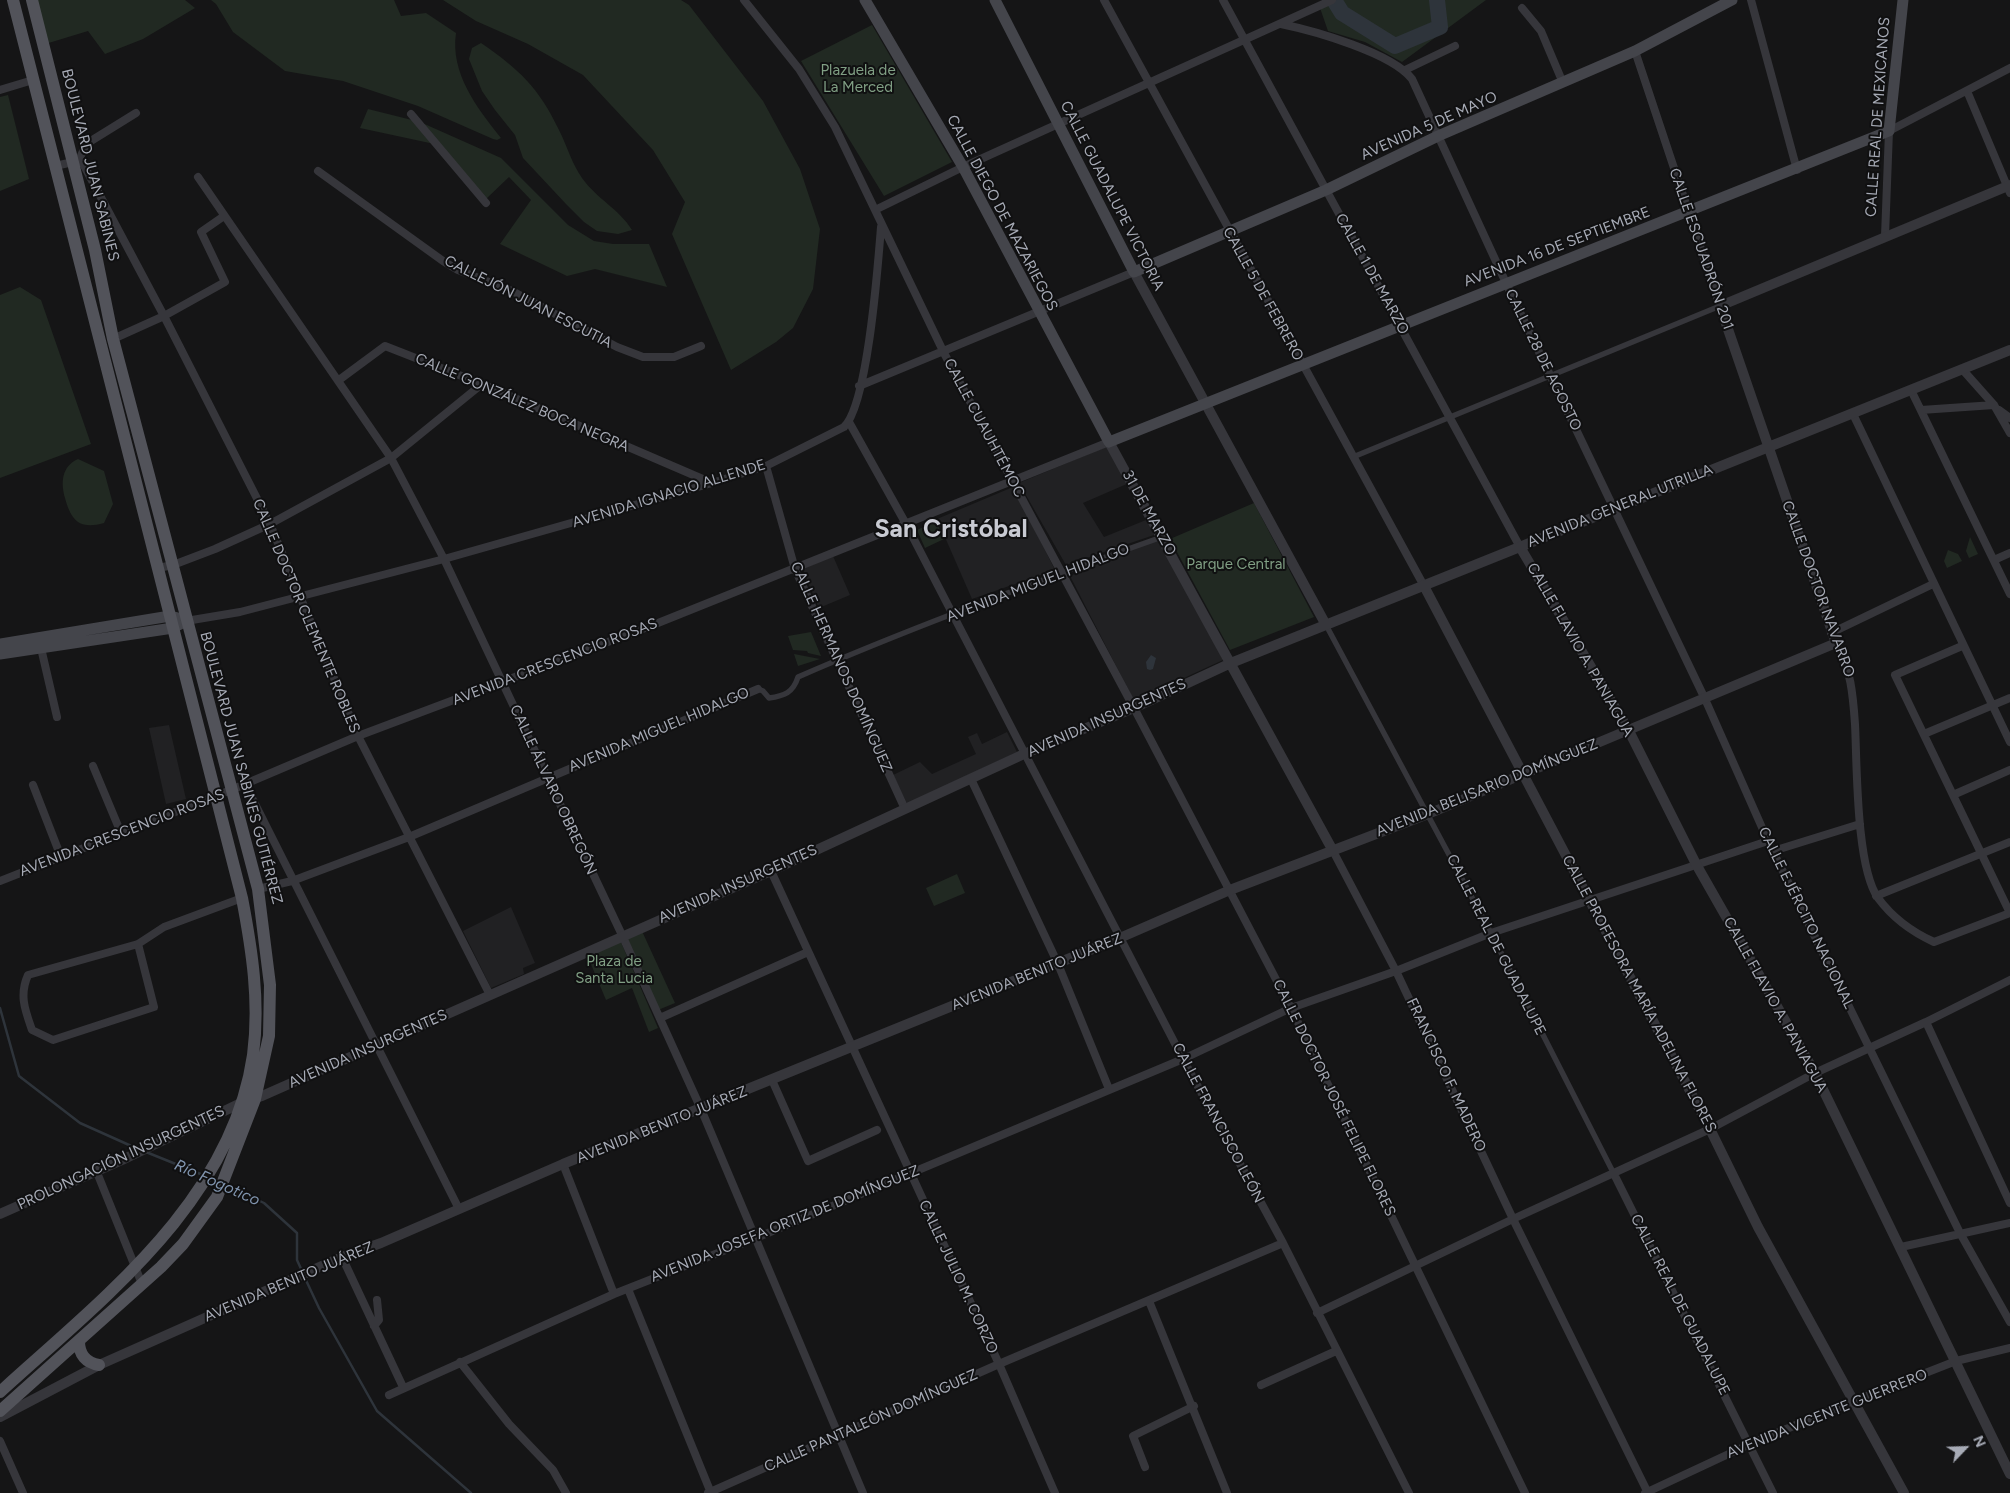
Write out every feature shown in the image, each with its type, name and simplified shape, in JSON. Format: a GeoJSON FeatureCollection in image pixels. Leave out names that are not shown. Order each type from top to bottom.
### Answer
{"type":"FeatureCollection","features":[{"type":"Feature","properties":{"kind":"main road"},"geometry":{"type":"LineString","coordinates":[[13,0],[55,166]]}},
{"type":"Feature","properties":{"kind":"main road","name":"BOULEVARD JUAN SABINES"},"geometry":{"type":"LineString","coordinates":[[32,0],[77,160],[113,340]]}},
{"type":"Feature","properties":{"kind":"main road","name":"CALLE DIEGO DE MAZARIEGOS"},"geometry":{"type":"LineString","coordinates":[[865,0],[963,167],[1109,442]]}},
{"type":"Feature","properties":{"kind":"main road","name":"CALLE GUADALUPE VICTORIA"},"geometry":{"type":"LineString","coordinates":[[995,0],[1134,272]]}},
{"type":"Feature","properties":{"kind":"main road","name":"AVENIDA 5 DE MAYO"},"geometry":{"type":"LineString","coordinates":[[1134,272],[1229,233],[1326,190],[1438,136],[1635,51],[1732,0]]}},
{"type":"Feature","properties":{"kind":"main road","name":"CALLE REAL DE MEXICANOS"},"geometry":{"type":"LineString","coordinates":[[1889,131],[1903,0]]}},
{"type":"Feature","properties":{"kind":"main road","name":"AVENIDA 16 DE SEPTIEMBRE"},"geometry":{"type":"LineString","coordinates":[[1109,442],[1688,211],[1797,170],[1889,131]]}},
{"type":"Feature","properties":{"kind":"main road","name":"BOULEVARD JUAN SABINES GUTIÉRREZ"},"geometry":{"type":"LineString","coordinates":[[0,1392],[136,1268],[204,1184],[249,1100],[256,1011],[255,976],[242,898],[55,166]]}},
{"type":"Feature","properties":{"kind":"main road","name":"BOULEVARD JUAN SABINES GUTIÉRREZ"},"geometry":{"type":"LineString","coordinates":[[0,1412],[133,1293],[183,1244],[217,1197],[227,1174],[249,1100],[265,1058],[271,1014],[268,954],[258,889],[113,340]]}},
{"type":"Feature","properties":{"kind":"main road"},"geometry":{"type":"LineString","coordinates":[[0,644],[171,622],[186,622]]}},
{"type":"Feature","properties":{"kind":"main road"},"geometry":{"type":"LineString","coordinates":[[0,654],[41,648],[171,622]]}},
{"type":"Feature","properties":{"kind":"main road"},"geometry":{"type":"LineString","coordinates":[[79,1341],[80,1352],[86,1361],[99,1366]]}},
{"type":"Feature","properties":{"kind":"street","name":"CALLE CUAUHTÉMOC"},"geometry":{"type":"LineString","coordinates":[[744,0],[799,69],[834,128],[944,352],[1134,708]]}},
{"type":"Feature","properties":{"kind":"street","name":"CALLE 5 DE FEBRERO"},"geometry":{"type":"LineString","coordinates":[[1104,0],[1150,82],[1229,233],[1424,586]]}},
{"type":"Feature","properties":{"kind":"street","name":"CALLE 1 DE MARZO"},"geometry":{"type":"LineString","coordinates":[[1224,0],[1520,547]]}},
{"type":"Feature","properties":{"kind":"street"},"geometry":{"type":"LineString","coordinates":[[875,210],[963,167],[1332,0]]}},
{"type":"Feature","properties":{"kind":"street"},"geometry":{"type":"LineString","coordinates":[[1752,0],[1797,170]]}},
{"type":"Feature","properties":{"kind":"street"},"geometry":{"type":"LineString","coordinates":[[1522,8],[1541,31],[1563,83]]}},
{"type":"Feature","properties":{"kind":"street"},"geometry":{"type":"LineString","coordinates":[[1281,24],[1324,34],[1356,46],[1405,70],[1455,46]]}},
{"type":"Feature","properties":{"kind":"street","name":"CALLE ESCUADRÓN 201"},"geometry":{"type":"LineString","coordinates":[[1635,51],[1768,447]]}},
{"type":"Feature","properties":{"kind":"street","name":"AVENIDA 16 DE SEPTIEMBRE"},"geometry":{"type":"LineString","coordinates":[[1889,131],[2010,68]]}},
{"type":"Feature","properties":{"kind":"street","name":"CALLE 28 DE AGOSTO"},"geometry":{"type":"LineString","coordinates":[[1405,70],[1412,79],[1463,186],[1506,283],[1614,508]]}},
{"type":"Feature","properties":{"kind":"street"},"geometry":{"type":"LineString","coordinates":[[0,90],[33,80]]}},
{"type":"Feature","properties":{"kind":"street"},"geometry":{"type":"LineString","coordinates":[[1353,456],[1720,306],[1885,236],[2009,188],[1968,91]]}},
{"type":"Feature","properties":{"kind":"street"},"geometry":{"type":"LineString","coordinates":[[55,166],[77,160],[86,144],[136,113]]}},
{"type":"Feature","properties":{"kind":"street"},"geometry":{"type":"LineString","coordinates":[[411,114],[486,203]]}},
{"type":"Feature","properties":{"kind":"street","name":"CALLE REAL DE MEXICANOS"},"geometry":{"type":"LineString","coordinates":[[1885,236],[1889,131]]}},
{"type":"Feature","properties":{"kind":"street","name":"CALLE DOCTOR CLEMENTE ROBLES"},"geometry":{"type":"LineString","coordinates":[[77,160],[164,316],[270,524],[358,736],[490,995]]}},
{"type":"Feature","properties":{"kind":"street","name":"CALLEJÓN JUAN ESCUTIA"},"geometry":{"type":"LineString","coordinates":[[318,170],[434,255],[458,270],[512,292],[617,347],[643,357],[674,357],[702,346]]}},
{"type":"Feature","properties":{"kind":"street","name":"CALLE ÁLVARO OBREGÓN"},"geometry":{"type":"LineString","coordinates":[[198,177],[391,458],[444,559],[622,935],[701,1109],[840,1436],[862,1493]]}},
{"type":"Feature","properties":{"kind":"street"},"geometry":{"type":"LineString","coordinates":[[113,340],[164,316],[225,282],[200,232],[224,216]]}},
{"type":"Feature","properties":{"kind":"street"},"geometry":{"type":"LineString","coordinates":[[849,422],[859,386],[873,316],[881,225]]}},
{"type":"Feature","properties":{"kind":"street"},"geometry":{"type":"LineString","coordinates":[[859,386],[1134,272]]}},
{"type":"Feature","properties":{"kind":"street","name":"CALLE GUADALUPE VICTORIA"},"geometry":{"type":"LineString","coordinates":[[1134,272],[1205,403]]}},
{"type":"Feature","properties":{"kind":"street","name":"CALLE GONZÁLEZ BOCA NEGRA"},"geometry":{"type":"LineString","coordinates":[[339,380],[385,346],[482,384],[712,483]]}},
{"type":"Feature","properties":{"kind":"street","name":"AVENIDA GENERAL UTRILLA"},"geometry":{"type":"LineString","coordinates":[[1231,663],[2010,350]]}},
{"type":"Feature","properties":{"kind":"street"},"geometry":{"type":"LineString","coordinates":[[1962,369],[1994,405],[2010,418]]}},
{"type":"Feature","properties":{"kind":"street"},"geometry":{"type":"LineString","coordinates":[[158,568],[173,565],[270,524],[391,458],[482,384]]}},
{"type":"Feature","properties":{"kind":"street"},"geometry":{"type":"LineString","coordinates":[[1911,390],[2010,594]]}},
{"type":"Feature","properties":{"kind":"street","name":"CALLE REAL DE GUADALUPE"},"geometry":{"type":"LineString","coordinates":[[1205,403],[1491,933],[1773,1493]]}},
{"type":"Feature","properties":{"kind":"street"},"geometry":{"type":"LineString","coordinates":[[1920,410],[1994,405]]}},
{"type":"Feature","properties":{"kind":"street"},"geometry":{"type":"LineString","coordinates":[[1994,405],[2010,433]]}},
{"type":"Feature","properties":{"kind":"street"},"geometry":{"type":"LineString","coordinates":[[1853,414],[1932,584],[2010,742]]}},
{"type":"Feature","properties":{"kind":"street","name":"AVENIDA IGNACIO ALLENDE"},"geometry":{"type":"LineString","coordinates":[[186,622],[240,612],[444,559],[712,483],[766,466],[844,427],[849,422]]}},
{"type":"Feature","properties":{"kind":"street","name":"CALLE FRANCISCO LEÓN"},"geometry":{"type":"LineString","coordinates":[[849,422],[906,524],[1024,754],[1122,937],[1183,1059],[1283,1243],[1409,1493]]}},
{"type":"Feature","properties":{"kind":"street","name":"AVENIDA CRESCENCIO ROSAS"},"geometry":{"type":"LineString","coordinates":[[0,881],[231,790],[358,736],[795,569],[1109,442]]}},
{"type":"Feature","properties":{"kind":"street","name":"31 DE MARZO"},"geometry":{"type":"LineString","coordinates":[[1109,442],[1231,663]]}},
{"type":"Feature","properties":{"kind":"street","name":"CALLE DOCTOR NAVARRO"},"geometry":{"type":"LineString","coordinates":[[1768,447],[1831,633],[1843,656],[1852,687],[1863,852],[1876,896],[1905,924],[1934,942],[2010,913]]}},
{"type":"Feature","properties":{"kind":"street","name":"CALLE HERMANOS DOMÍNGUEZ"},"geometry":{"type":"LineString","coordinates":[[766,466],[795,569],[904,809]]}},
{"type":"Feature","properties":{"kind":"street","name":"CALLE EJÉRCITO NACIONAL"},"geometry":{"type":"LineString","coordinates":[[1614,508],[1705,699],[1768,841],[1869,1049],[1922,1152],[1960,1233],[2010,1322]]}},
{"type":"Feature","properties":{"kind":"street","name":"AVENIDA MIGUEL HIDALGO"},"geometry":{"type":"LineString","coordinates":[[258,889],[292,880],[408,837],[758,689],[763,691],[769,698],[789,693],[795,686],[798,677],[836,661],[1062,572],[1162,537]]}},
{"type":"Feature","properties":{"kind":"street","name":"CALLE FLAVIO A. PANIAGUA"},"geometry":{"type":"LineString","coordinates":[[1520,547],[1629,731],[1696,864],[1815,1072],[1902,1247],[2010,1474]]}},
{"type":"Feature","properties":{"kind":"street"},"geometry":{"type":"LineString","coordinates":[[1994,560],[2010,553]]}},
{"type":"Feature","properties":{"kind":"street"},"geometry":{"type":"LineString","coordinates":[[1831,633],[1932,584]]}},
{"type":"Feature","properties":{"kind":"street","name":"CALLE PROFESORA MARÍA ADELINA FLORES"},"geometry":{"type":"LineString","coordinates":[[1424,586],[1710,1129],[1758,1227],[1904,1493]]}},
{"type":"Feature","properties":{"kind":"street","name":"AVENIDA BELISARIO DOMÍNGUEZ"},"geometry":{"type":"LineString","coordinates":[[1332,850],[1428,814],[1836,644]]}},
{"type":"Feature","properties":{"kind":"street"},"geometry":{"type":"LineString","coordinates":[[1962,646],[1895,675],[2010,913]]}},
{"type":"Feature","properties":{"kind":"street"},"geometry":{"type":"LineString","coordinates":[[41,648],[58,717]]}},
{"type":"Feature","properties":{"kind":"street","name":"AVENIDA INSURGENTES"},"geometry":{"type":"LineString","coordinates":[[249,1100],[771,871],[1024,754],[1134,708],[1231,663]]}},
{"type":"Feature","properties":{"kind":"street","name":"FRANCISCO F. MADERO"},"geometry":{"type":"LineString","coordinates":[[1231,663],[1396,971],[1513,1219],[1647,1493]]}},
{"type":"Feature","properties":{"kind":"street"},"geometry":{"type":"LineString","coordinates":[[1924,734],[2010,698]]}},
{"type":"Feature","properties":{"kind":"street","name":"CALLE DOCTOR JOSÉ FELIPE FLORES"},"geometry":{"type":"LineString","coordinates":[[1134,708],[1291,1008],[1524,1493]]}},
{"type":"Feature","properties":{"kind":"street"},"geometry":{"type":"LineString","coordinates":[[93,766],[121,833]]}},
{"type":"Feature","properties":{"kind":"street"},"geometry":{"type":"LineString","coordinates":[[1953,794],[2010,770]]}},
{"type":"Feature","properties":{"kind":"street"},"geometry":{"type":"LineString","coordinates":[[971,779],[1058,964],[1109,1089]]}},
{"type":"Feature","properties":{"kind":"street"},"geometry":{"type":"LineString","coordinates":[[245,784],[459,1209]]}},
{"type":"Feature","properties":{"kind":"street"},"geometry":{"type":"LineString","coordinates":[[32,786],[61,857]]}},
{"type":"Feature","properties":{"kind":"street"},"geometry":{"type":"LineString","coordinates":[[1774,851],[1860,824]]}},
{"type":"Feature","properties":{"kind":"street","name":"AVENIDA JOSEFA ORTIZ DE DOMÍNGUEZ"},"geometry":{"type":"LineString","coordinates":[[389,1395],[403,1387],[614,1294],[756,1238],[1183,1059],[1291,1008],[1396,971],[1491,933],[1768,841]]}},
{"type":"Feature","properties":{"kind":"street"},"geometry":{"type":"LineString","coordinates":[[1876,896],[2010,842]]}},
{"type":"Feature","properties":{"kind":"street","name":"AVENIDA BENITO JUÁREZ"},"geometry":{"type":"LineString","coordinates":[[0,1417],[38,1400],[99,1366],[342,1257],[381,1243],[563,1164],[853,1048],[1058,964],[1230,890],[1332,850]]}},
{"type":"Feature","properties":{"kind":"street","name":"CALLE JULIO M. CORZO"},"geometry":{"type":"LineString","coordinates":[[771,871],[909,1173],[999,1364],[1056,1493]]}},
{"type":"Feature","properties":{"kind":"street"},"geometry":{"type":"LineString","coordinates":[[138,944],[154,1007],[53,1040],[32,1030],[23,1006],[23,986],[28,975],[138,944],[164,927],[242,898]]}},
{"type":"Feature","properties":{"kind":"street"},"geometry":{"type":"LineString","coordinates":[[660,1018],[808,952]]}},
{"type":"Feature","properties":{"kind":"street"},"geometry":{"type":"LineString","coordinates":[[1317,1313],[1513,1219],[1710,1129],[1815,1072],[1869,1049],[2010,980]]}},
{"type":"Feature","properties":{"kind":"street"},"geometry":{"type":"LineString","coordinates":[[1926,1022],[2010,1203]]}},
{"type":"Feature","properties":{"kind":"street"},"geometry":{"type":"LineString","coordinates":[[772,1080],[808,1161],[877,1130]]}},
{"type":"Feature","properties":{"kind":"street","name":"PROLONGACIÓN INSURGENTES"},"geometry":{"type":"LineString","coordinates":[[0,1214],[122,1160],[249,1100]]}},
{"type":"Feature","properties":{"kind":"street"},"geometry":{"type":"LineString","coordinates":[[563,1164],[614,1294]]}},
{"type":"Feature","properties":{"kind":"street"},"geometry":{"type":"LineString","coordinates":[[96,1170],[142,1284]]}},
{"type":"Feature","properties":{"kind":"street"},"geometry":{"type":"LineString","coordinates":[[1902,1247],[2010,1223]]}},
{"type":"Feature","properties":{"kind":"street","name":"CALLE PANTALEÓN DOMÍNGUEZ"},"geometry":{"type":"LineString","coordinates":[[710,1493],[999,1364],[1283,1243]]}},
{"type":"Feature","properties":{"kind":"street"},"geometry":{"type":"LineString","coordinates":[[342,1257],[403,1387]]}},
{"type":"Feature","properties":{"kind":"street"},"geometry":{"type":"LineString","coordinates":[[628,1289],[710,1493]]}},
{"type":"Feature","properties":{"kind":"street"},"geometry":{"type":"LineString","coordinates":[[374,1326],[380,1320],[377,1300]]}},
{"type":"Feature","properties":{"kind":"street"},"geometry":{"type":"LineString","coordinates":[[1149,1301],[1194,1406],[1227,1493]]}},
{"type":"Feature","properties":{"kind":"street","name":"AVENIDA VICENTE GUERRERO"},"geometry":{"type":"LineString","coordinates":[[1647,1493],[1750,1444],[1854,1401],[1956,1361],[2010,1348]]}},
{"type":"Feature","properties":{"kind":"street"},"geometry":{"type":"LineString","coordinates":[[1261,1385],[1336,1350]]}},
{"type":"Feature","properties":{"kind":"street"},"geometry":{"type":"LineString","coordinates":[[460,1362],[510,1424],[553,1470],[566,1493]]}},
{"type":"Feature","properties":{"kind":"street"},"geometry":{"type":"LineString","coordinates":[[1145,1467],[1132,1436],[1194,1406]]}},
{"type":"Feature","properties":{"kind":"street"},"geometry":{"type":"LineString","coordinates":[[0,1440],[23,1493]]}},
{"type":"Feature","properties":{"kind":"shaded area"},"geometry":{"type":"Polygon","coordinates":[[[1108,446],[1129,483],[1083,503],[1104,537],[1146,520],[1154,535],[1066,565],[1019,483],[1108,446]]]}},
{"type":"Feature","properties":{"kind":"shaded area"},"geometry":{"type":"Polygon","coordinates":[[[1013,487],[1055,570],[972,599],[937,519],[1013,487]]]}},
{"type":"Feature","properties":{"kind":"shaded area"},"geometry":{"type":"Polygon","coordinates":[[[1161,536],[1223,660],[1134,701],[1070,576],[1161,536]]]}},
{"type":"Feature","properties":{"kind":"shaded area"},"geometry":{"type":"Polygon","coordinates":[[[833,556],[850,595],[819,608],[802,569],[833,556]]]}},
{"type":"Feature","properties":{"kind":"shaded area"},"geometry":{"type":"Polygon","coordinates":[[[1151,655],[1156,658],[1153,669],[1150,670],[1147,669],[1146,662],[1151,655]]]}},
{"type":"Feature","properties":{"kind":"shaded area"},"geometry":{"type":"Polygon","coordinates":[[[169,725],[186,799],[166,804],[149,728],[169,725]]]}},
{"type":"Feature","properties":{"kind":"shaded area"},"geometry":{"type":"Polygon","coordinates":[[[1007,732],[1017,752],[907,804],[893,775],[920,762],[932,774],[976,754],[968,737],[977,733],[982,744],[1007,732]]]}},
{"type":"Feature","properties":{"kind":"shaded area"},"geometry":{"type":"Polygon","coordinates":[[[511,907],[535,963],[523,968],[524,974],[491,988],[463,931],[511,907]]]}},
{"type":"Feature","properties":{"kind":"green space"},"geometry":{"type":"Polygon","coordinates":[[[32,0],[185,0],[195,8],[143,39],[105,54],[88,31],[42,45],[32,0]]]}},
{"type":"Feature","properties":{"kind":"green space"},"geometry":{"type":"Polygon","coordinates":[[[211,0],[394,0],[401,16],[426,13],[456,33],[455,48],[461,76],[483,115],[501,138],[493,139],[418,106],[343,81],[285,71],[233,32],[216,4],[211,0]]]}},
{"type":"Feature","properties":{"kind":"green space"},"geometry":{"type":"Polygon","coordinates":[[[443,0],[681,0],[689,5],[763,101],[800,169],[820,229],[813,289],[793,328],[776,342],[731,370],[672,234],[685,202],[653,150],[583,75],[528,44],[476,21],[443,0]]]}},
{"type":"Feature","properties":{"kind":"green space"},"geometry":{"type":"Polygon","coordinates":[[[1337,0],[1486,0],[1402,62],[1365,42],[1328,31],[1320,8],[1337,0]]]}},
{"type":"Feature","properties":{"kind":"green space","name":"Plazuela de La Merced"},"geometry":{"type":"Polygon","coordinates":[[[872,25],[952,162],[884,196],[801,61],[872,25]]]}},
{"type":"Feature","properties":{"kind":"green space"},"geometry":{"type":"Polygon","coordinates":[[[481,43],[517,71],[536,91],[551,115],[582,178],[594,192],[621,216],[632,230],[618,234],[597,231],[584,222],[523,158],[515,135],[482,91],[469,59],[472,48],[481,43]]]}},
{"type":"Feature","properties":{"kind":"green space"},"geometry":{"type":"Polygon","coordinates":[[[8,95],[29,179],[0,191],[0,97],[8,95]]]}},
{"type":"Feature","properties":{"kind":"green space"},"geometry":{"type":"Polygon","coordinates":[[[368,109],[420,122],[501,158],[568,225],[594,241],[613,244],[649,244],[667,287],[595,269],[567,276],[500,244],[531,200],[509,177],[486,199],[439,145],[360,128],[368,109]]]}},
{"type":"Feature","properties":{"kind":"green space"},"geometry":{"type":"Polygon","coordinates":[[[20,287],[41,300],[91,444],[0,478],[0,295],[20,287]]]}},
{"type":"Feature","properties":{"kind":"green space"},"geometry":{"type":"Polygon","coordinates":[[[78,459],[104,471],[113,504],[104,523],[95,525],[82,524],[73,517],[67,506],[63,487],[65,471],[72,462],[78,459]]]}},
{"type":"Feature","properties":{"kind":"green space","name":"Parque Central"},"geometry":{"type":"Polygon","coordinates":[[[1254,503],[1314,617],[1230,650],[1170,539],[1254,503]]]}},
{"type":"Feature","properties":{"kind":"green space"},"geometry":{"type":"Polygon","coordinates":[[[936,521],[944,539],[925,548],[917,530],[936,521]]]}},
{"type":"Feature","properties":{"kind":"green space"},"geometry":{"type":"Polygon","coordinates":[[[1970,537],[1978,554],[1969,558],[1966,551],[1970,537]]]}},
{"type":"Feature","properties":{"kind":"green space"},"geometry":{"type":"Polygon","coordinates":[[[1948,550],[1958,554],[1962,561],[1947,568],[1944,561],[1948,550]]]}},
{"type":"Feature","properties":{"kind":"green space"},"geometry":{"type":"Polygon","coordinates":[[[811,632],[821,656],[808,653],[807,651],[793,650],[788,636],[811,632]]]}},
{"type":"Feature","properties":{"kind":"green space"},"geometry":{"type":"Polygon","coordinates":[[[794,654],[820,659],[798,666],[794,654]]]}},
{"type":"Feature","properties":{"kind":"green space"},"geometry":{"type":"Polygon","coordinates":[[[957,874],[965,893],[934,906],[926,888],[957,874]]]}},
{"type":"Feature","properties":{"kind":"green space"},"geometry":{"type":"Polygon","coordinates":[[[641,929],[675,1003],[658,1010],[626,939],[641,929]]]}},
{"type":"Feature","properties":{"kind":"green space","name":"Plaza de Santa Lucia"},"geometry":{"type":"Polygon","coordinates":[[[620,940],[658,1028],[649,1032],[632,988],[606,1000],[588,957],[620,940]]]}},
{"type":"Feature","properties":{"kind":"waterway"},"geometry":{"type":"LineString","coordinates":[[1334,0],[1342,13],[1395,46],[1440,27],[1437,0]]}},
{"type":"Feature","properties":{"kind":"waterway","name":"Río Fogotico"},"geometry":{"type":"LineString","coordinates":[[0,1008],[19,1076],[80,1123],[138,1149]]}},
{"type":"Feature","properties":{"kind":"waterway","name":"Río Fogotico"},"geometry":{"type":"LineString","coordinates":[[146,1152],[203,1175]]}},
{"type":"Feature","properties":{"kind":"waterway","name":"Río Fogotico"},"geometry":{"type":"LineString","coordinates":[[227,1185],[264,1203],[297,1233],[297,1260],[302,1271]]}},
{"type":"Feature","properties":{"kind":"waterway","name":"Río Fogotico"},"geometry":{"type":"LineString","coordinates":[[304,1276],[319,1308],[377,1411],[471,1493]]}},
{"type":"Feature","properties":{"kind":"district","name":"San Cristóbal"},"geometry":{"type":"Point","coordinates":[951,530]}}]}
